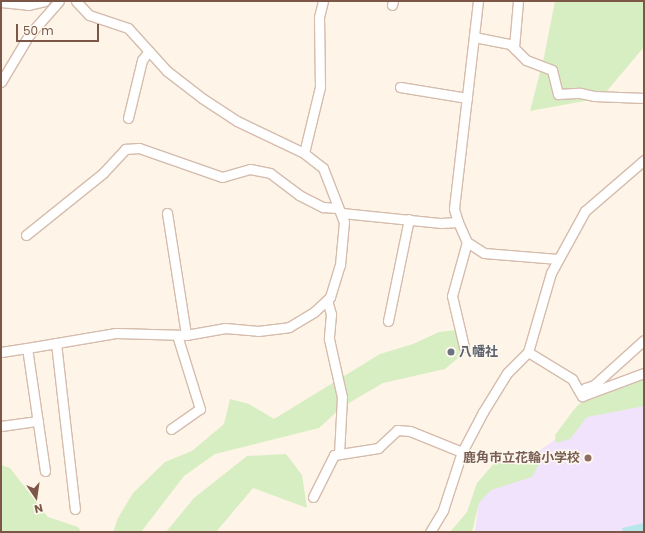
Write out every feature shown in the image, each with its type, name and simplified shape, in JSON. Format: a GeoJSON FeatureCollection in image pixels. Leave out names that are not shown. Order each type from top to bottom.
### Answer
{"type":"FeatureCollection","features":[{"type":"Feature","properties":{"kind":"street"},"geometry":{"type":"LineString","coordinates":[[1,2],[28,5],[45,1]]}},
{"type":"Feature","properties":{"kind":"street"},"geometry":{"type":"LineString","coordinates":[[1,82],[28,35],[59,1]]}},
{"type":"Feature","properties":{"kind":"street"},"geometry":{"type":"LineString","coordinates":[[76,1],[89,15],[128,28],[167,71],[202,98],[237,120],[304,153],[322,168],[344,222],[340,265],[327,300],[330,314],[329,339],[342,397],[338,444],[339,454]]}},
{"type":"Feature","properties":{"kind":"street"},"geometry":{"type":"LineString","coordinates":[[304,153],[320,87],[319,17],[323,1]]}},
{"type":"Feature","properties":{"kind":"street"},"geometry":{"type":"LineString","coordinates":[[478,1],[454,209],[458,222],[467,242],[484,253],[558,259]]}},
{"type":"Feature","properties":{"kind":"street"},"geometry":{"type":"LineString","coordinates":[[514,47],[518,1]]}},
{"type":"Feature","properties":{"kind":"street"},"geometry":{"type":"LineString","coordinates":[[474,37],[510,44],[526,60],[552,70],[558,94],[580,93],[594,96],[644,98]]}},
{"type":"Feature","properties":{"kind":"street"},"geometry":{"type":"LineString","coordinates":[[128,118],[142,60],[149,51]]}},
{"type":"Feature","properties":{"kind":"street"},"geometry":{"type":"LineString","coordinates":[[400,87],[466,98]]}},
{"type":"Feature","properties":{"kind":"street"},"geometry":{"type":"LineString","coordinates":[[26,235],[103,173],[125,149],[139,148],[222,177],[250,169],[270,173],[299,195],[323,207],[340,211],[442,223],[458,222]]}},
{"type":"Feature","properties":{"kind":"street"},"geometry":{"type":"LineString","coordinates":[[430,532],[443,510],[462,452],[483,412],[507,373],[528,352],[552,273],[558,259],[585,211],[644,160]]}},
{"type":"Feature","properties":{"kind":"street"},"geometry":{"type":"LineString","coordinates":[[167,213],[181,335],[200,409],[171,429]]}},
{"type":"Feature","properties":{"kind":"street"},"geometry":{"type":"LineString","coordinates":[[388,322],[409,219]]}},
{"type":"Feature","properties":{"kind":"street"},"geometry":{"type":"LineString","coordinates":[[464,347],[452,296],[467,242]]}},
{"type":"Feature","properties":{"kind":"street"},"geometry":{"type":"LineString","coordinates":[[1,352],[116,333],[181,335],[226,328],[258,331],[289,327],[327,300]]}},
{"type":"Feature","properties":{"kind":"street"},"geometry":{"type":"LineString","coordinates":[[579,391],[594,385],[644,340]]}},
{"type":"Feature","properties":{"kind":"street"},"geometry":{"type":"LineString","coordinates":[[56,343],[75,509]]}},
{"type":"Feature","properties":{"kind":"street"},"geometry":{"type":"LineString","coordinates":[[27,348],[45,471]]}},
{"type":"Feature","properties":{"kind":"street"},"geometry":{"type":"LineString","coordinates":[[528,352],[572,379],[582,396],[644,373]]}},
{"type":"Feature","properties":{"kind":"street"},"geometry":{"type":"LineString","coordinates":[[1,426],[38,421]]}},
{"type":"Feature","properties":{"kind":"street"},"geometry":{"type":"LineString","coordinates":[[313,497],[334,455],[378,448],[397,430],[410,431],[462,452]]}},
{"type":"Feature","properties":{"kind":"shaded area","name":"鹿角市立花輪小学校"},"geometry":{"type":"Polygon","coordinates":[[[644,403],[644,532],[475,532],[480,493],[594,412],[644,403]]]}},
{"type":"Feature","properties":{"kind":"green space"},"geometry":{"type":"Polygon","coordinates":[[[555,1],[644,1],[644,47],[601,98],[530,111],[544,57],[555,1]]]}},
{"type":"Feature","properties":{"kind":"green space"},"geometry":{"type":"Polygon","coordinates":[[[466,329],[470,348],[445,369],[383,383],[342,407],[319,428],[215,454],[184,476],[141,532],[113,532],[118,518],[133,493],[165,462],[192,451],[224,424],[230,399],[249,404],[274,419],[380,354],[413,344],[439,332],[466,329]]]}},
{"type":"Feature","properties":{"kind":"green space"},"geometry":{"type":"Polygon","coordinates":[[[644,378],[644,406],[587,417],[570,439],[556,443],[555,435],[576,407],[597,389],[644,378]]]}},
{"type":"Feature","properties":{"kind":"green space"},"geometry":{"type":"Polygon","coordinates":[[[286,454],[302,475],[307,508],[253,488],[216,532],[166,532],[194,498],[247,456],[286,454]]]}},
{"type":"Feature","properties":{"kind":"green space"},"geometry":{"type":"Polygon","coordinates":[[[522,454],[540,463],[532,477],[491,490],[479,503],[472,532],[450,532],[467,512],[477,483],[497,460],[522,454]]]}},
{"type":"Feature","properties":{"kind":"green space"},"geometry":{"type":"Polygon","coordinates":[[[1,465],[10,468],[48,517],[78,527],[81,532],[1,532],[1,465]]]}},
{"type":"Feature","properties":{"kind":"water"},"geometry":{"type":"Polygon","coordinates":[[[644,523],[644,532],[623,532],[622,528],[644,523]]]}},
{"type":"Feature","properties":{"kind":"place","name":"八幡社"},"geometry":{"type":"Point","coordinates":[451,352]}},
{"type":"Feature","properties":{"kind":"place","name":"鹿角市立花輪小学校"},"geometry":{"type":"Point","coordinates":[588,458]}}]}
